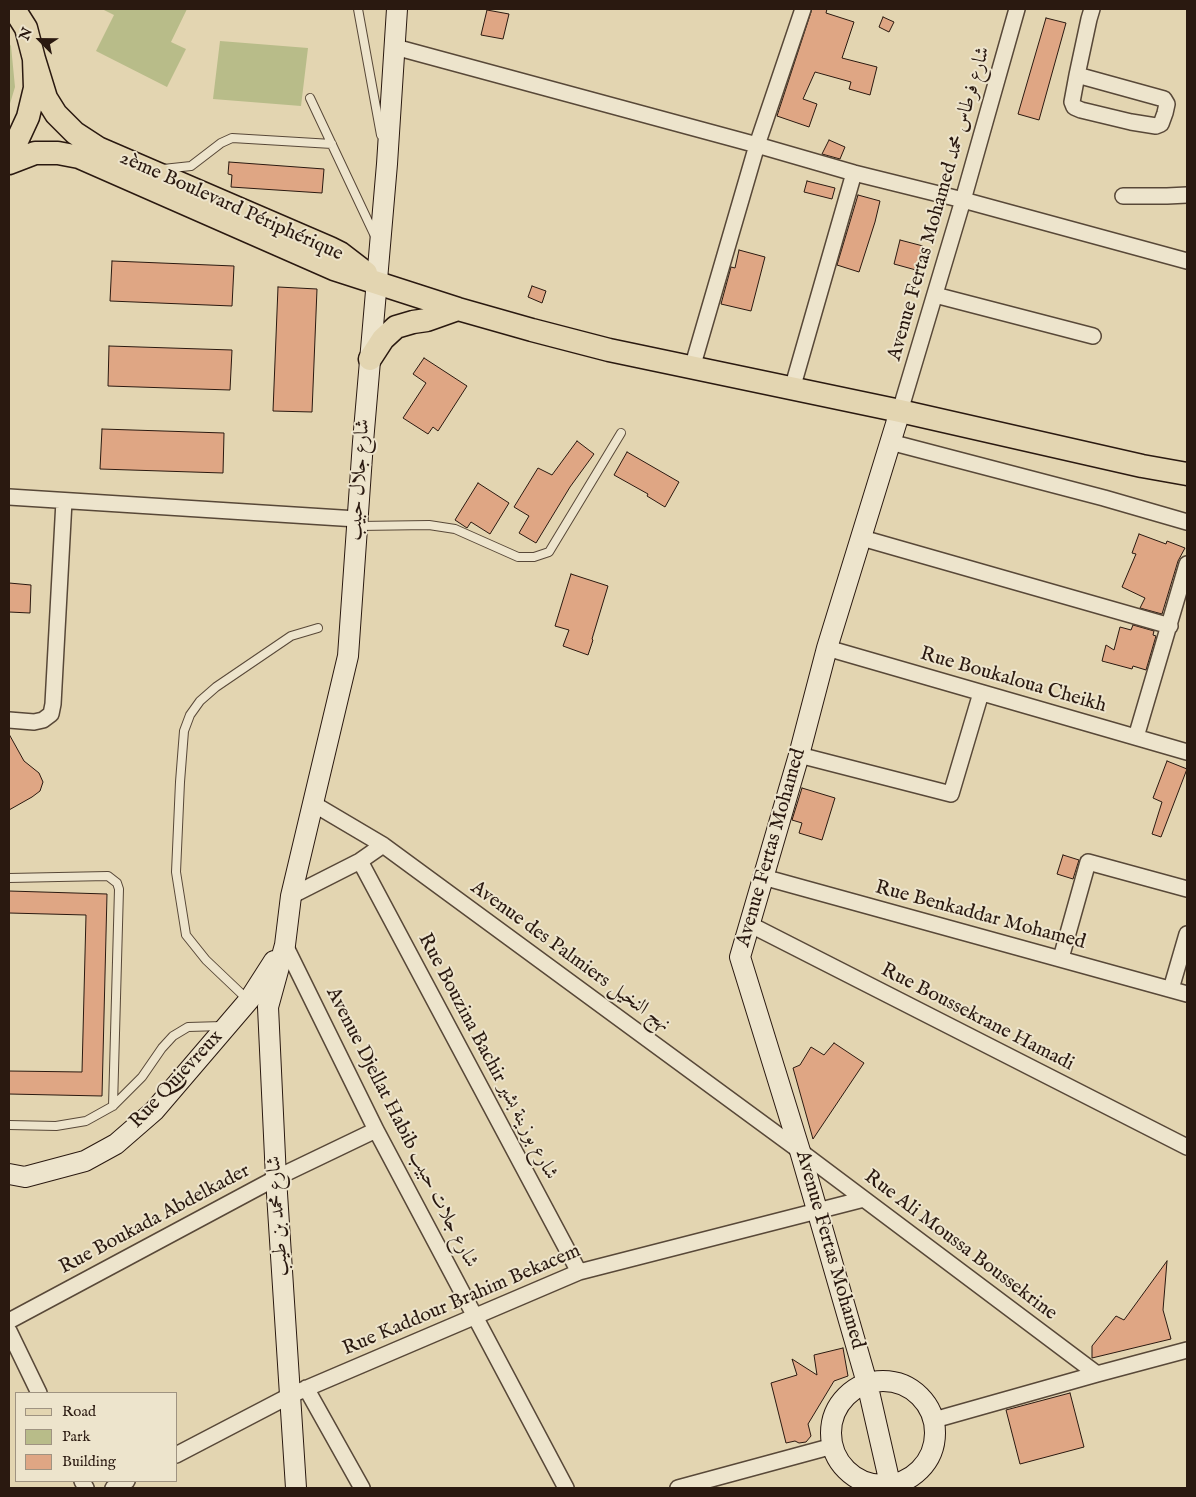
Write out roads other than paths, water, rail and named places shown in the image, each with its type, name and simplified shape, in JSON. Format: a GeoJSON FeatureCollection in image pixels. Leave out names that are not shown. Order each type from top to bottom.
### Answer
{"type":"FeatureCollection","features":[{"type":"Feature","properties":{"kind":"main road"},"geometry":{"type":"LineString","coordinates":[[9,152],[16,143],[28,117],[35,88],[34,59],[26,28],[14,9]]}},
{"type":"Feature","properties":{"kind":"main road","name":"2ème Boulevard Périphérique"},"geometry":{"type":"LineString","coordinates":[[34,59],[46,98],[56,114],[74,133],[98,148],[330,248],[340,253],[376,282]]}},
{"type":"Feature","properties":{"kind":"main road","name":"2ème Boulevard Périphérique"},"geometry":{"type":"LineString","coordinates":[[9,163],[34,153],[58,153],[79,157],[334,269],[376,282]]}},
{"type":"Feature","properties":{"kind":"main road"},"geometry":{"type":"LineString","coordinates":[[376,282],[458,309],[609,350],[900,411],[1142,466],[1187,474]]}},
{"type":"Feature","properties":{"kind":"main road"},"geometry":{"type":"LineString","coordinates":[[370,359],[382,340],[396,327],[427,320],[458,309]]}},
{"type":"Feature","properties":{"kind":"street","name":"شارع جلال حبيب"},"geometry":{"type":"LineString","coordinates":[[285,945],[291,896],[348,656],[376,282],[387,164],[397,9]]}},
{"type":"Feature","properties":{"kind":"street"},"geometry":{"type":"LineString","coordinates":[[692,368],[757,145],[803,9]]}},
{"type":"Feature","properties":{"kind":"street","name":"Avenue Fertas Mohamed شارع فرطاس محمد"},"geometry":{"type":"LineString","coordinates":[[900,411],[963,200],[1017,9]]}},
{"type":"Feature","properties":{"kind":"street"},"geometry":{"type":"LineString","coordinates":[[1077,75],[1164,99],[1167,104],[1160,124],[1156,126],[1074,107],[1072,102],[1077,75],[1092,9]]}},
{"type":"Feature","properties":{"kind":"street"},"geometry":{"type":"LineString","coordinates":[[395,47],[854,173],[963,200],[1187,261]]}},
{"type":"Feature","properties":{"kind":"street"},"geometry":{"type":"LineString","coordinates":[[792,389],[854,173]]}},
{"type":"Feature","properties":{"kind":"street"},"geometry":{"type":"LineString","coordinates":[[1123,196],[1187,195]]}},
{"type":"Feature","properties":{"kind":"street"},"geometry":{"type":"LineString","coordinates":[[935,295],[1093,336]]}},
{"type":"Feature","properties":{"kind":"street","name":"Avenue Fertas Mohamed"},"geometry":{"type":"LineString","coordinates":[[890,1486],[867,1383],[800,1151],[740,958],[799,755],[827,648],[900,411]]}},
{"type":"Feature","properties":{"kind":"street"},"geometry":{"type":"LineString","coordinates":[[890,442],[1104,498],[1187,522]]}},
{"type":"Feature","properties":{"kind":"street"},"geometry":{"type":"LineString","coordinates":[[9,498],[357,522]]}},
{"type":"Feature","properties":{"kind":"street"},"geometry":{"type":"LineString","coordinates":[[9,720],[34,722],[43,720],[51,714],[64,501]]}},
{"type":"Feature","properties":{"kind":"street"},"geometry":{"type":"LineString","coordinates":[[862,538],[1170,626]]}},
{"type":"Feature","properties":{"kind":"street"},"geometry":{"type":"LineString","coordinates":[[1136,737],[1187,564]]}},
{"type":"Feature","properties":{"kind":"street","name":"Rue Boukaloua Cheikh"},"geometry":{"type":"LineString","coordinates":[[827,648],[1187,752]]}},
{"type":"Feature","properties":{"kind":"street"},"geometry":{"type":"LineString","coordinates":[[799,755],[951,794],[981,693]]}},
{"type":"Feature","properties":{"kind":"street","name":"Avenue des Palmiers نهج النخيل"},"geometry":{"type":"LineString","coordinates":[[312,803],[383,845],[800,1151]]}},
{"type":"Feature","properties":{"kind":"street"},"geometry":{"type":"LineString","coordinates":[[291,896],[360,861],[383,845]]}},
{"type":"Feature","properties":{"kind":"street","name":"Rue Bouzina Bachir شارع بوزينة بشير"},"geometry":{"type":"LineString","coordinates":[[360,861],[579,1272]]}},
{"type":"Feature","properties":{"kind":"street"},"geometry":{"type":"LineString","coordinates":[[1061,958],[1088,862],[1187,889]]}},
{"type":"Feature","properties":{"kind":"street","name":"Rue Benkaddar Mohamed"},"geometry":{"type":"LineString","coordinates":[[763,877],[1187,994]]}},
{"type":"Feature","properties":{"kind":"street","name":"Rue Boussekrane Hamadi"},"geometry":{"type":"LineString","coordinates":[[750,924],[1187,1147]]}},
{"type":"Feature","properties":{"kind":"street"},"geometry":{"type":"LineString","coordinates":[[1171,989],[1187,934]]}},
{"type":"Feature","properties":{"kind":"street","name":"Rue Quievreux"},"geometry":{"type":"LineString","coordinates":[[9,1174],[25,1177],[85,1161],[116,1144],[154,1111],[227,1026],[249,1000],[285,945]]}},
{"type":"Feature","properties":{"kind":"street","name":"Avenue Djellat Habib شارع جلات حبيب"},"geometry":{"type":"LineString","coordinates":[[285,945],[376,1130],[566,1488]]}},
{"type":"Feature","properties":{"kind":"street","name":"شارع محمد بن طيب"},"geometry":{"type":"LineString","coordinates":[[285,945],[268,1008],[276,1178],[298,1391],[296,1488]]}},
{"type":"Feature","properties":{"kind":"street","name":"Rue Boukada Abdelkader"},"geometry":{"type":"LineString","coordinates":[[9,1322],[276,1178],[376,1130]]}},
{"type":"Feature","properties":{"kind":"street","name":"Rue Ali Moussa Boussekrine"},"geometry":{"type":"LineString","coordinates":[[800,1151],[1097,1374]]}},
{"type":"Feature","properties":{"kind":"street","name":"Rue Kaddour Brahim Bekacem"},"geometry":{"type":"LineString","coordinates":[[178,1454],[298,1391],[579,1272],[864,1199]]}},
{"type":"Feature","properties":{"kind":"street"},"geometry":{"type":"LineString","coordinates":[[9,1331],[39,1392]]}},
{"type":"Feature","properties":{"kind":"street"},"geometry":{"type":"LineString","coordinates":[[934,1420],[1187,1350]]}},
{"type":"Feature","properties":{"kind":"street"},"geometry":{"type":"LineString","coordinates":[[884,1380],[901,1383],[916,1392],[927,1404],[934,1420],[935,1438],[930,1454],[920,1469],[906,1479],[890,1486],[861,1480],[848,1471],[839,1460],[833,1446],[831,1430],[834,1415],[842,1401],[853,1390],[867,1383],[884,1380]]}},
{"type":"Feature","properties":{"kind":"street"},"geometry":{"type":"LineString","coordinates":[[298,1391],[362,1488]]}},
{"type":"Feature","properties":{"kind":"street"},"geometry":{"type":"LineString","coordinates":[[678,1488],[833,1446]]}},
{"type":"Feature","properties":{"kind":"street"},"geometry":{"type":"LineString","coordinates":[[113,1488],[125,1482]]}},
{"type":"Feature","properties":{"kind":"lane"},"geometry":{"type":"LineString","coordinates":[[358,9],[387,164]]}},
{"type":"Feature","properties":{"kind":"lane"},"geometry":{"type":"LineString","coordinates":[[310,98],[380,246]]}},
{"type":"Feature","properties":{"kind":"lane"},"geometry":{"type":"LineString","coordinates":[[150,171],[191,166],[221,143],[232,138],[332,144]]}},
{"type":"Feature","properties":{"kind":"lane"},"geometry":{"type":"LineString","coordinates":[[357,522],[429,525],[455,529],[518,557],[534,557],[548,552],[621,434]]}},
{"type":"Feature","properties":{"kind":"lane"},"geometry":{"type":"LineString","coordinates":[[249,1000],[206,960],[186,935],[176,872],[184,730],[190,714],[200,701],[216,687],[291,636],[318,628]]}},
{"type":"Feature","properties":{"kind":"lane"},"geometry":{"type":"LineString","coordinates":[[9,878],[108,876],[120,888],[113,1106]]}},
{"type":"Feature","properties":{"kind":"lane"},"geometry":{"type":"LineString","coordinates":[[9,1125],[56,1126],[86,1121],[113,1106],[142,1077],[162,1048],[173,1036],[188,1027],[227,1026]]}}]}
